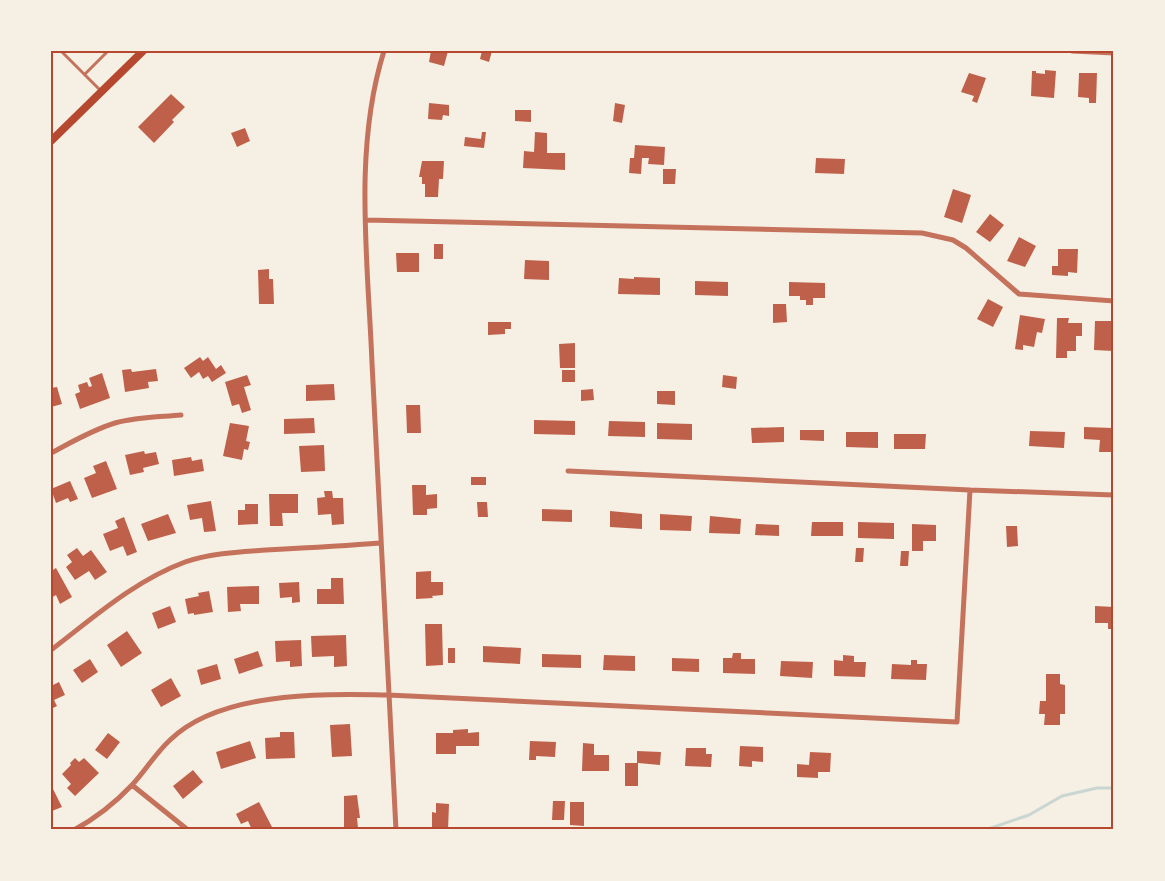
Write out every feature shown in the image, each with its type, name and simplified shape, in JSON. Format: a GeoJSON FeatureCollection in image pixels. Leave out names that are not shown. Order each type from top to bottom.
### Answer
{"type":"FeatureCollection","features":[{"type":"Feature","properties":{"kind":"main road"},"geometry":{"type":"LineString","coordinates":[[51,141],[143,51]]}},
{"type":"Feature","properties":{"kind":"street"},"geometry":{"type":"LineString","coordinates":[[384,51],[371,103],[364,179],[380,543],[396,830]]}},
{"type":"Feature","properties":{"kind":"street"},"geometry":{"type":"LineString","coordinates":[[1072,51],[1114,53]]}},
{"type":"Feature","properties":{"kind":"street"},"geometry":{"type":"LineString","coordinates":[[366,220],[922,233],[953,240],[966,248],[1019,294],[1114,301]]}},
{"type":"Feature","properties":{"kind":"street"},"geometry":{"type":"LineString","coordinates":[[51,453],[82,436],[115,423],[140,418],[180,415]]}},
{"type":"Feature","properties":{"kind":"street"},"geometry":{"type":"LineString","coordinates":[[568,471],[1114,495]]}},
{"type":"Feature","properties":{"kind":"street"},"geometry":{"type":"LineString","coordinates":[[74,830],[106,810],[132,785],[171,739],[202,718],[276,697],[333,694],[388,695],[957,722],[970,490]]}},
{"type":"Feature","properties":{"kind":"street"},"geometry":{"type":"LineString","coordinates":[[51,650],[137,586],[174,567],[201,557],[380,543]]}},
{"type":"Feature","properties":{"kind":"street"},"geometry":{"type":"LineString","coordinates":[[132,785],[188,830]]}},
{"type":"Feature","properties":{"kind":"lane"},"geometry":{"type":"LineString","coordinates":[[61,51],[102,91]]}},
{"type":"Feature","properties":{"kind":"lane"},"geometry":{"type":"LineString","coordinates":[[85,74],[108,51]]}},
{"type":"Feature","properties":{"kind":"building"},"geometry":{"type":"Polygon","coordinates":[[[431,51],[448,51],[444,66],[429,62],[431,51]]]}},
{"type":"Feature","properties":{"kind":"building"},"geometry":{"type":"Polygon","coordinates":[[[482,51],[492,51],[489,62],[480,59],[482,51]]]}},
{"type":"Feature","properties":{"kind":"building"},"geometry":{"type":"Polygon","coordinates":[[[1045,70],[1056,71],[1054,98],[1031,96],[1032,71],[1045,74],[1045,70]]]}},
{"type":"Feature","properties":{"kind":"building"},"geometry":{"type":"Polygon","coordinates":[[[969,73],[986,78],[977,103],[972,101],[974,96],[961,92],[969,73]]]}},
{"type":"Feature","properties":{"kind":"building"},"geometry":{"type":"Polygon","coordinates":[[[1079,73],[1097,73],[1096,103],[1089,103],[1089,98],[1078,97],[1079,73]]]}},
{"type":"Feature","properties":{"kind":"building"},"geometry":{"type":"Polygon","coordinates":[[[171,94],[185,107],[154,143],[138,127],[171,94]]]}},
{"type":"Feature","properties":{"kind":"building"},"geometry":{"type":"Polygon","coordinates":[[[429,103],[449,105],[449,116],[443,115],[442,120],[428,119],[429,103]]]}},
{"type":"Feature","properties":{"kind":"building"},"geometry":{"type":"Polygon","coordinates":[[[615,103],[625,105],[622,123],[613,121],[615,103]]]}},
{"type":"Feature","properties":{"kind":"building"},"geometry":{"type":"Polygon","coordinates":[[[515,110],[531,110],[531,122],[515,121],[515,110]]]}},
{"type":"Feature","properties":{"kind":"building"},"geometry":{"type":"Polygon","coordinates":[[[245,128],[250,141],[237,147],[231,133],[245,128]]]}},
{"type":"Feature","properties":{"kind":"building"},"geometry":{"type":"Polygon","coordinates":[[[482,132],[486,132],[484,148],[464,146],[465,137],[481,139],[482,132]]]}},
{"type":"Feature","properties":{"kind":"building"},"geometry":{"type":"Polygon","coordinates":[[[535,132],[547,133],[547,153],[565,153],[565,170],[523,168],[524,151],[534,152],[535,132]]]}},
{"type":"Feature","properties":{"kind":"building"},"geometry":{"type":"Polygon","coordinates":[[[635,145],[665,147],[664,165],[648,164],[649,158],[642,158],[641,174],[629,173],[630,158],[634,158],[635,145]]]}},
{"type":"Feature","properties":{"kind":"building"},"geometry":{"type":"Polygon","coordinates":[[[816,158],[845,159],[844,174],[815,173],[816,158]]]}},
{"type":"Feature","properties":{"kind":"building"},"geometry":{"type":"Polygon","coordinates":[[[422,161],[444,161],[443,179],[439,179],[438,197],[425,197],[425,184],[422,184],[422,177],[419,177],[422,161]]]}},
{"type":"Feature","properties":{"kind":"building"},"geometry":{"type":"Polygon","coordinates":[[[663,169],[676,169],[675,184],[663,184],[663,169]]]}},
{"type":"Feature","properties":{"kind":"building"},"geometry":{"type":"Polygon","coordinates":[[[953,189],[971,195],[962,223],[944,217],[953,189]]]}},
{"type":"Feature","properties":{"kind":"building"},"geometry":{"type":"Polygon","coordinates":[[[990,214],[1004,225],[990,242],[976,232],[990,214]]]}},
{"type":"Feature","properties":{"kind":"building"},"geometry":{"type":"Polygon","coordinates":[[[1019,237],[1036,246],[1025,267],[1007,261],[1019,237]]]}},
{"type":"Feature","properties":{"kind":"building"},"geometry":{"type":"Polygon","coordinates":[[[434,244],[443,244],[443,259],[434,259],[434,244]]]}},
{"type":"Feature","properties":{"kind":"building"},"geometry":{"type":"Polygon","coordinates":[[[1058,249],[1078,249],[1077,273],[1068,272],[1068,276],[1052,275],[1052,266],[1058,266],[1058,249]]]}},
{"type":"Feature","properties":{"kind":"building"},"geometry":{"type":"Polygon","coordinates":[[[396,253],[419,253],[419,272],[397,272],[396,253]]]}},
{"type":"Feature","properties":{"kind":"building"},"geometry":{"type":"Polygon","coordinates":[[[525,260],[549,261],[549,280],[524,279],[525,260]]]}},
{"type":"Feature","properties":{"kind":"building"},"geometry":{"type":"Polygon","coordinates":[[[269,269],[269,279],[273,279],[274,304],[259,304],[258,270],[269,269]]]}},
{"type":"Feature","properties":{"kind":"building"},"geometry":{"type":"Polygon","coordinates":[[[634,277],[660,278],[660,295],[618,294],[619,278],[634,279],[634,277]]]}},
{"type":"Feature","properties":{"kind":"building"},"geometry":{"type":"Polygon","coordinates":[[[695,281],[728,282],[728,296],[695,295],[695,281]]]}},
{"type":"Feature","properties":{"kind":"building"},"geometry":{"type":"Polygon","coordinates":[[[789,282],[825,283],[825,298],[813,298],[813,305],[806,305],[806,300],[800,300],[800,296],[789,296],[789,282]]]}},
{"type":"Feature","properties":{"kind":"building"},"geometry":{"type":"Polygon","coordinates":[[[988,299],[1003,307],[993,327],[977,319],[988,299]]]}},
{"type":"Feature","properties":{"kind":"building"},"geometry":{"type":"Polygon","coordinates":[[[773,304],[786,304],[787,322],[773,323],[773,304]]]}},
{"type":"Feature","properties":{"kind":"building"},"geometry":{"type":"Polygon","coordinates":[[[1020,315],[1045,319],[1042,333],[1037,332],[1034,347],[1023,345],[1023,350],[1015,349],[1020,315]]]}},
{"type":"Feature","properties":{"kind":"building"},"geometry":{"type":"Polygon","coordinates":[[[1057,318],[1069,318],[1068,323],[1082,323],[1082,336],[1076,336],[1076,351],[1067,351],[1067,358],[1056,358],[1057,318]]]}},
{"type":"Feature","properties":{"kind":"building"},"geometry":{"type":"Polygon","coordinates":[[[1095,321],[1114,321],[1113,351],[1094,350],[1095,321]]]}},
{"type":"Feature","properties":{"kind":"building"},"geometry":{"type":"Polygon","coordinates":[[[488,322],[511,322],[511,329],[505,329],[505,334],[488,335],[488,322]]]}},
{"type":"Feature","properties":{"kind":"building"},"geometry":{"type":"Polygon","coordinates":[[[575,343],[575,368],[560,368],[559,344],[575,343]]]}},
{"type":"Feature","properties":{"kind":"building"},"geometry":{"type":"Polygon","coordinates":[[[200,357],[203,361],[208,357],[216,369],[221,365],[226,373],[212,382],[208,376],[203,379],[199,372],[191,378],[184,368],[200,357]]]}},
{"type":"Feature","properties":{"kind":"building"},"geometry":{"type":"Polygon","coordinates":[[[131,369],[132,372],[156,369],[158,381],[148,382],[149,388],[125,392],[122,370],[131,369]]]}},
{"type":"Feature","properties":{"kind":"building"},"geometry":{"type":"Polygon","coordinates":[[[562,370],[575,370],[575,382],[562,382],[562,370]]]}},
{"type":"Feature","properties":{"kind":"building"},"geometry":{"type":"Polygon","coordinates":[[[102,373],[110,398],[80,409],[75,394],[80,392],[78,385],[87,382],[89,387],[92,386],[89,378],[102,373]]]}},
{"type":"Feature","properties":{"kind":"building"},"geometry":{"type":"Polygon","coordinates":[[[247,375],[251,385],[244,387],[251,410],[242,413],[239,404],[232,406],[225,382],[247,375]]]}},
{"type":"Feature","properties":{"kind":"building"},"geometry":{"type":"Polygon","coordinates":[[[723,375],[737,377],[736,389],[722,387],[723,375]]]}},
{"type":"Feature","properties":{"kind":"building"},"geometry":{"type":"Polygon","coordinates":[[[334,384],[335,400],[306,401],[306,385],[334,384]]]}},
{"type":"Feature","properties":{"kind":"building"},"geometry":{"type":"Polygon","coordinates":[[[57,387],[62,404],[51,407],[51,388],[57,387]]]}},
{"type":"Feature","properties":{"kind":"building"},"geometry":{"type":"Polygon","coordinates":[[[593,389],[594,400],[581,401],[581,390],[593,389]]]}},
{"type":"Feature","properties":{"kind":"building"},"geometry":{"type":"Polygon","coordinates":[[[657,391],[675,391],[675,405],[657,404],[657,391]]]}},
{"type":"Feature","properties":{"kind":"building"},"geometry":{"type":"Polygon","coordinates":[[[406,405],[420,405],[421,433],[407,433],[406,405]]]}},
{"type":"Feature","properties":{"kind":"building"},"geometry":{"type":"Polygon","coordinates":[[[314,418],[315,433],[284,434],[284,419],[314,418]]]}},
{"type":"Feature","properties":{"kind":"building"},"geometry":{"type":"Polygon","coordinates":[[[534,420],[575,421],[575,435],[534,434],[534,420]]]}},
{"type":"Feature","properties":{"kind":"building"},"geometry":{"type":"Polygon","coordinates":[[[609,421],[645,422],[645,437],[608,436],[609,421]]]}},
{"type":"Feature","properties":{"kind":"building"},"geometry":{"type":"Polygon","coordinates":[[[230,423],[249,426],[246,441],[250,442],[248,450],[244,449],[242,460],[223,456],[230,423]]]}},
{"type":"Feature","properties":{"kind":"building"},"geometry":{"type":"Polygon","coordinates":[[[657,423],[692,424],[692,440],[657,439],[657,423]]]}},
{"type":"Feature","properties":{"kind":"building"},"geometry":{"type":"Polygon","coordinates":[[[784,427],[784,442],[752,443],[751,428],[784,427]]]}},
{"type":"Feature","properties":{"kind":"building"},"geometry":{"type":"Polygon","coordinates":[[[1084,427],[1113,428],[1113,452],[1099,452],[1100,440],[1084,439],[1084,427]]]}},
{"type":"Feature","properties":{"kind":"building"},"geometry":{"type":"Polygon","coordinates":[[[800,430],[824,430],[824,441],[800,440],[800,430]]]}},
{"type":"Feature","properties":{"kind":"building"},"geometry":{"type":"Polygon","coordinates":[[[1030,431],[1065,432],[1064,448],[1029,446],[1030,431]]]}},
{"type":"Feature","properties":{"kind":"building"},"geometry":{"type":"Polygon","coordinates":[[[846,432],[878,432],[878,448],[846,447],[846,432]]]}},
{"type":"Feature","properties":{"kind":"building"},"geometry":{"type":"Polygon","coordinates":[[[894,434],[926,434],[925,449],[894,449],[894,434]]]}},
{"type":"Feature","properties":{"kind":"building"},"geometry":{"type":"Polygon","coordinates":[[[324,445],[325,471],[301,472],[299,446],[324,445]]]}},
{"type":"Feature","properties":{"kind":"building"},"geometry":{"type":"Polygon","coordinates":[[[144,451],[145,454],[156,452],[159,464],[143,468],[144,472],[130,475],[125,455],[144,451]]]}},
{"type":"Feature","properties":{"kind":"building"},"geometry":{"type":"Polygon","coordinates":[[[191,457],[192,461],[202,459],[204,471],[174,476],[172,460],[191,457]]]}},
{"type":"Feature","properties":{"kind":"building"},"geometry":{"type":"Polygon","coordinates":[[[106,461],[117,489],[92,498],[84,478],[96,473],[93,466],[106,461]]]}},
{"type":"Feature","properties":{"kind":"building"},"geometry":{"type":"Polygon","coordinates":[[[471,477],[486,477],[486,485],[471,485],[471,477]]]}},
{"type":"Feature","properties":{"kind":"building"},"geometry":{"type":"Polygon","coordinates":[[[70,481],[78,499],[70,502],[68,498],[56,503],[51,489],[70,481]]]}},
{"type":"Feature","properties":{"kind":"building"},"geometry":{"type":"Polygon","coordinates":[[[412,485],[426,485],[426,495],[437,494],[437,508],[427,509],[427,515],[413,515],[412,485]]]}},
{"type":"Feature","properties":{"kind":"building"},"geometry":{"type":"Polygon","coordinates":[[[324,491],[332,491],[333,498],[343,498],[344,524],[332,525],[331,514],[318,515],[317,498],[325,497],[324,491]]]}},
{"type":"Feature","properties":{"kind":"building"},"geometry":{"type":"Polygon","coordinates":[[[269,494],[298,494],[298,513],[282,513],[283,526],[270,526],[269,494]]]}},
{"type":"Feature","properties":{"kind":"building"},"geometry":{"type":"Polygon","coordinates":[[[211,501],[216,531],[204,532],[202,518],[190,520],[187,505],[211,501]]]}},
{"type":"Feature","properties":{"kind":"building"},"geometry":{"type":"Polygon","coordinates":[[[477,502],[487,502],[488,517],[478,517],[477,502]]]}},
{"type":"Feature","properties":{"kind":"building"},"geometry":{"type":"Polygon","coordinates":[[[245,504],[258,504],[258,524],[238,525],[238,510],[245,510],[245,504]]]}},
{"type":"Feature","properties":{"kind":"building"},"geometry":{"type":"Polygon","coordinates":[[[542,509],[572,510],[572,522],[542,521],[542,509]]]}},
{"type":"Feature","properties":{"kind":"building"},"geometry":{"type":"Polygon","coordinates":[[[610,511],[642,514],[642,529],[610,527],[610,511]]]}},
{"type":"Feature","properties":{"kind":"building"},"geometry":{"type":"Polygon","coordinates":[[[168,514],[176,533],[148,541],[141,524],[168,514]]]}},
{"type":"Feature","properties":{"kind":"building"},"geometry":{"type":"Polygon","coordinates":[[[660,514],[692,516],[691,531],[660,530],[660,514]]]}},
{"type":"Feature","properties":{"kind":"building"},"geometry":{"type":"Polygon","coordinates":[[[710,516],[741,519],[740,534],[709,533],[710,516]]]}},
{"type":"Feature","properties":{"kind":"building"},"geometry":{"type":"Polygon","coordinates":[[[124,517],[137,552],[127,556],[123,546],[110,551],[103,534],[118,528],[115,521],[124,517]]]}},
{"type":"Feature","properties":{"kind":"building"},"geometry":{"type":"Polygon","coordinates":[[[812,522],[843,522],[843,536],[811,536],[812,522]]]}},
{"type":"Feature","properties":{"kind":"building"},"geometry":{"type":"Polygon","coordinates":[[[858,522],[894,523],[894,539],[858,538],[858,522]]]}},
{"type":"Feature","properties":{"kind":"building"},"geometry":{"type":"Polygon","coordinates":[[[756,524],[779,525],[779,536],[755,535],[756,524]]]}},
{"type":"Feature","properties":{"kind":"building"},"geometry":{"type":"Polygon","coordinates":[[[912,524],[936,525],[936,541],[923,541],[923,551],[912,551],[912,524]]]}},
{"type":"Feature","properties":{"kind":"building"},"geometry":{"type":"Polygon","coordinates":[[[1006,526],[1017,526],[1018,546],[1007,547],[1006,526]]]}},
{"type":"Feature","properties":{"kind":"building"},"geometry":{"type":"Polygon","coordinates":[[[77,548],[83,556],[91,550],[107,572],[95,580],[89,571],[75,580],[66,567],[72,562],[67,555],[77,548]]]}},
{"type":"Feature","properties":{"kind":"building"},"geometry":{"type":"Polygon","coordinates":[[[856,548],[864,548],[863,562],[855,562],[856,548]]]}},
{"type":"Feature","properties":{"kind":"building"},"geometry":{"type":"Polygon","coordinates":[[[901,551],[909,551],[908,566],[900,566],[901,551]]]}},
{"type":"Feature","properties":{"kind":"building"},"geometry":{"type":"Polygon","coordinates":[[[56,568],[72,597],[60,604],[56,595],[51,598],[51,571],[56,568]]]}},
{"type":"Feature","properties":{"kind":"building"},"geometry":{"type":"Polygon","coordinates":[[[431,571],[431,582],[443,582],[443,595],[416,599],[416,572],[431,571]]]}},
{"type":"Feature","properties":{"kind":"building"},"geometry":{"type":"Polygon","coordinates":[[[331,578],[343,578],[344,604],[317,604],[317,589],[331,589],[331,578]]]}},
{"type":"Feature","properties":{"kind":"building"},"geometry":{"type":"Polygon","coordinates":[[[299,582],[300,602],[292,603],[292,597],[280,598],[279,583],[299,582]]]}},
{"type":"Feature","properties":{"kind":"building"},"geometry":{"type":"Polygon","coordinates":[[[259,586],[259,604],[240,604],[241,611],[228,612],[227,587],[259,586]]]}},
{"type":"Feature","properties":{"kind":"building"},"geometry":{"type":"Polygon","coordinates":[[[209,591],[213,612],[188,614],[185,599],[209,591]]]}},
{"type":"Feature","properties":{"kind":"building"},"geometry":{"type":"Polygon","coordinates":[[[170,606],[176,622],[158,629],[152,613],[170,606]]]}},
{"type":"Feature","properties":{"kind":"building"},"geometry":{"type":"Polygon","coordinates":[[[1095,606],[1114,607],[1114,629],[1108,629],[1108,623],[1095,623],[1095,606]]]}},
{"type":"Feature","properties":{"kind":"building"},"geometry":{"type":"Polygon","coordinates":[[[425,624],[442,624],[443,665],[426,666],[425,624]]]}},
{"type":"Feature","properties":{"kind":"building"},"geometry":{"type":"Polygon","coordinates":[[[127,631],[142,653],[121,667],[107,645],[127,631]]]}},
{"type":"Feature","properties":{"kind":"building"},"geometry":{"type":"Polygon","coordinates":[[[346,635],[347,666],[334,667],[334,656],[312,657],[311,636],[346,635]]]}},
{"type":"Feature","properties":{"kind":"building"},"geometry":{"type":"Polygon","coordinates":[[[301,640],[302,666],[290,667],[290,661],[276,662],[275,641],[301,640]]]}},
{"type":"Feature","properties":{"kind":"building"},"geometry":{"type":"Polygon","coordinates":[[[483,646],[521,648],[520,664],[483,662],[483,646]]]}},
{"type":"Feature","properties":{"kind":"building"},"geometry":{"type":"Polygon","coordinates":[[[448,648],[455,648],[455,663],[448,663],[448,648]]]}},
{"type":"Feature","properties":{"kind":"building"},"geometry":{"type":"Polygon","coordinates":[[[258,651],[263,666],[239,674],[234,659],[258,651]]]}},
{"type":"Feature","properties":{"kind":"building"},"geometry":{"type":"Polygon","coordinates":[[[733,653],[741,653],[741,659],[755,659],[755,674],[723,673],[723,658],[732,658],[733,653]]]}},
{"type":"Feature","properties":{"kind":"building"},"geometry":{"type":"Polygon","coordinates":[[[542,654],[581,655],[581,668],[542,667],[542,654]]]}},
{"type":"Feature","properties":{"kind":"building"},"geometry":{"type":"Polygon","coordinates":[[[604,655],[635,656],[635,671],[603,670],[604,655]]]}},
{"type":"Feature","properties":{"kind":"building"},"geometry":{"type":"Polygon","coordinates":[[[843,655],[854,656],[854,662],[866,662],[865,677],[834,676],[834,660],[843,661],[843,655]]]}},
{"type":"Feature","properties":{"kind":"building"},"geometry":{"type":"Polygon","coordinates":[[[672,658],[699,659],[699,672],[672,671],[672,658]]]}},
{"type":"Feature","properties":{"kind":"building"},"geometry":{"type":"Polygon","coordinates":[[[90,659],[98,672],[82,683],[73,670],[90,659]]]}},
{"type":"Feature","properties":{"kind":"building"},"geometry":{"type":"Polygon","coordinates":[[[911,660],[917,660],[917,664],[927,664],[926,680],[891,679],[892,664],[911,665],[911,660]]]}},
{"type":"Feature","properties":{"kind":"building"},"geometry":{"type":"Polygon","coordinates":[[[781,661],[813,662],[812,678],[780,676],[781,661]]]}},
{"type":"Feature","properties":{"kind":"building"},"geometry":{"type":"Polygon","coordinates":[[[217,664],[221,679],[201,685],[197,670],[217,664]]]}},
{"type":"Feature","properties":{"kind":"building"},"geometry":{"type":"Polygon","coordinates":[[[1046,674],[1060,674],[1060,684],[1065,685],[1065,714],[1060,714],[1060,725],[1044,725],[1045,714],[1039,714],[1040,701],[1046,701],[1046,674]]]}},
{"type":"Feature","properties":{"kind":"building"},"geometry":{"type":"Polygon","coordinates":[[[171,678],[181,696],[161,707],[151,690],[171,678]]]}},
{"type":"Feature","properties":{"kind":"building"},"geometry":{"type":"Polygon","coordinates":[[[59,682],[65,695],[54,700],[57,706],[51,709],[51,686],[59,682]]]}},
{"type":"Feature","properties":{"kind":"building"},"geometry":{"type":"Polygon","coordinates":[[[350,724],[352,756],[332,757],[330,725],[350,724]]]}},
{"type":"Feature","properties":{"kind":"building"},"geometry":{"type":"Polygon","coordinates":[[[468,729],[468,733],[479,732],[479,746],[456,746],[456,754],[436,754],[436,733],[453,733],[453,730],[468,729]]]}},
{"type":"Feature","properties":{"kind":"building"},"geometry":{"type":"Polygon","coordinates":[[[280,732],[294,732],[295,758],[266,759],[265,738],[280,737],[280,732]]]}},
{"type":"Feature","properties":{"kind":"building"},"geometry":{"type":"Polygon","coordinates":[[[108,733],[120,742],[107,759],[95,750],[108,733]]]}},
{"type":"Feature","properties":{"kind":"building"},"geometry":{"type":"Polygon","coordinates":[[[250,741],[256,758],[221,769],[216,752],[250,741]]]}},
{"type":"Feature","properties":{"kind":"building"},"geometry":{"type":"Polygon","coordinates":[[[530,741],[556,742],[555,757],[536,756],[536,760],[529,760],[530,741]]]}},
{"type":"Feature","properties":{"kind":"building"},"geometry":{"type":"Polygon","coordinates":[[[583,743],[594,744],[594,755],[609,755],[609,771],[582,771],[583,743]]]}},
{"type":"Feature","properties":{"kind":"building"},"geometry":{"type":"Polygon","coordinates":[[[740,746],[763,747],[763,762],[752,761],[752,767],[739,766],[740,746]]]}},
{"type":"Feature","properties":{"kind":"building"},"geometry":{"type":"Polygon","coordinates":[[[686,748],[706,748],[706,754],[712,754],[711,767],[685,766],[686,748]]]}},
{"type":"Feature","properties":{"kind":"building"},"geometry":{"type":"Polygon","coordinates":[[[637,751],[661,752],[660,765],[638,763],[638,786],[625,786],[625,763],[637,763],[637,751]]]}},
{"type":"Feature","properties":{"kind":"building"},"geometry":{"type":"Polygon","coordinates":[[[810,752],[831,753],[830,772],[818,772],[818,778],[797,777],[797,764],[809,765],[810,752]]]}},
{"type":"Feature","properties":{"kind":"building"},"geometry":{"type":"Polygon","coordinates":[[[75,758],[79,762],[84,758],[99,773],[75,796],[67,788],[71,784],[62,774],[75,758]]]}},
{"type":"Feature","properties":{"kind":"building"},"geometry":{"type":"Polygon","coordinates":[[[193,770],[203,782],[183,799],[173,786],[193,770]]]}},
{"type":"Feature","properties":{"kind":"building"},"geometry":{"type":"Polygon","coordinates":[[[53,789],[62,807],[52,811],[51,790],[53,789]]]}},
{"type":"Feature","properties":{"kind":"building"},"geometry":{"type":"Polygon","coordinates":[[[357,795],[360,818],[357,818],[358,828],[344,828],[344,796],[357,795]]]}},
{"type":"Feature","properties":{"kind":"building"},"geometry":{"type":"Polygon","coordinates":[[[553,801],[565,801],[564,820],[552,820],[553,801]]]}},
{"type":"Feature","properties":{"kind":"building"},"geometry":{"type":"Polygon","coordinates":[[[259,802],[272,827],[266,830],[252,830],[248,821],[241,824],[236,814],[259,802]]]}},
{"type":"Feature","properties":{"kind":"building"},"geometry":{"type":"Polygon","coordinates":[[[570,802],[584,802],[584,826],[570,825],[570,802]]]}},
{"type":"Feature","properties":{"kind":"building"},"geometry":{"type":"Polygon","coordinates":[[[436,803],[449,804],[448,830],[432,830],[432,812],[436,813],[436,803]]]}},
{"type":"Feature","properties":{"kind":"waterway"},"geometry":{"type":"LineString","coordinates":[[985,830],[1029,815],[1062,796],[1097,788],[1114,788]]}}]}
